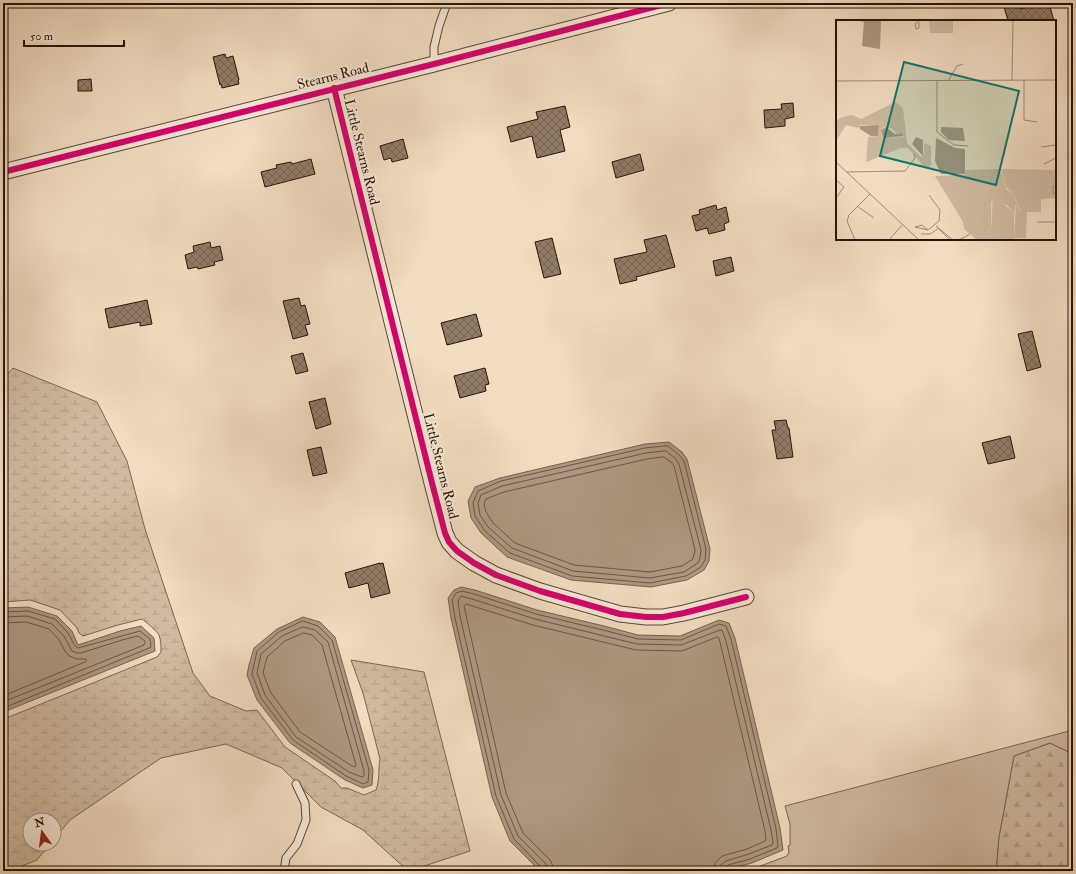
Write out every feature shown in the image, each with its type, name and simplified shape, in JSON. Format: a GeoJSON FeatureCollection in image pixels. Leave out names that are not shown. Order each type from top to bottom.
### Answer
{"type":"FeatureCollection","features":[{"type":"Feature","properties":{"kind":"street","name":"Stearns Road"},"geometry":{"type":"LineString","coordinates":[[3,172],[434,64],[669,3]]}},
{"type":"Feature","properties":{"kind":"street","name":"Little Stearns Road"},"geometry":{"type":"LineString","coordinates":[[334,88],[434,490],[445,533],[449,542],[474,563],[496,575],[540,591],[620,614],[663,617],[746,597]]}},
{"type":"Feature","properties":{"kind":"lane"},"geometry":{"type":"LineString","coordinates":[[434,64],[434,47],[446,3]]}},
{"type":"Feature","properties":{"kind":"lane"},"geometry":{"type":"LineString","coordinates":[[284,871],[286,858],[297,844],[306,820],[305,802],[296,784]]}},
{"type":"Feature","properties":{"kind":"green space"},"geometry":{"type":"Polygon","coordinates":[[[13,368],[97,402],[127,461],[145,529],[193,673],[210,696],[246,711],[257,710],[285,747],[335,781],[341,788],[347,788],[364,795],[376,790],[380,759],[363,693],[351,660],[424,672],[470,851],[409,871],[363,830],[321,807],[282,768],[226,744],[161,758],[70,820],[62,830],[62,812],[22,812],[22,852],[44,852],[37,860],[9,871],[3,871],[3,717],[9,717],[157,657],[161,652],[161,641],[159,635],[154,629],[142,619],[83,636],[60,610],[30,600],[3,602],[3,379],[13,368]]]}},
{"type":"Feature","properties":{"kind":"green space"},"geometry":{"type":"Polygon","coordinates":[[[1073,730],[1073,754],[1050,743],[1014,756],[999,837],[996,871],[747,871],[787,856],[789,852],[788,846],[790,845],[790,824],[785,806],[1073,730]]]}},
{"type":"Feature","properties":{"kind":"green space"},"geometry":{"type":"Polygon","coordinates":[[[1050,743],[1073,754],[1073,871],[996,871],[999,837],[1014,756],[1050,743]]]}},
{"type":"Feature","properties":{"kind":"water"},"geometry":{"type":"Polygon","coordinates":[[[669,442],[682,452],[687,459],[710,549],[709,561],[704,570],[687,580],[651,587],[571,580],[507,557],[481,533],[471,518],[468,501],[475,487],[500,478],[645,444],[669,442]]]}},
{"type":"Feature","properties":{"kind":"water"},"geometry":{"type":"Polygon","coordinates":[[[461,587],[537,610],[638,635],[680,636],[719,620],[729,623],[735,638],[780,828],[783,850],[752,863],[722,871],[540,871],[510,841],[492,797],[451,618],[448,598],[454,590],[461,587]]]}},
{"type":"Feature","properties":{"kind":"water"},"geometry":{"type":"Polygon","coordinates":[[[28,607],[57,616],[72,631],[78,645],[120,631],[141,626],[154,638],[155,651],[3,711],[3,608],[28,607]]]}},
{"type":"Feature","properties":{"kind":"water"},"geometry":{"type":"Polygon","coordinates":[[[303,617],[320,622],[335,637],[373,770],[372,785],[363,788],[345,780],[290,743],[257,700],[247,675],[254,648],[277,629],[303,617]]]}},
{"type":"Feature","properties":{"kind":"building"},"geometry":{"type":"Polygon","coordinates":[[[1003,3],[1018,3],[1020,9],[1049,3],[1054,20],[1008,20],[1003,3]]]}},
{"type":"Feature","properties":{"kind":"building"},"geometry":{"type":"Polygon","coordinates":[[[225,54],[226,58],[233,56],[239,84],[222,88],[213,57],[225,54]]]}},
{"type":"Feature","properties":{"kind":"building"},"geometry":{"type":"Polygon","coordinates":[[[91,79],[92,91],[78,91],[78,80],[91,79]]]}},
{"type":"Feature","properties":{"kind":"building"},"geometry":{"type":"Polygon","coordinates":[[[793,103],[794,117],[785,119],[785,126],[765,128],[764,110],[782,109],[781,104],[793,103]]]}},
{"type":"Feature","properties":{"kind":"building"},"geometry":{"type":"Polygon","coordinates":[[[565,106],[570,127],[560,130],[565,151],[537,158],[532,136],[511,142],[507,127],[538,119],[536,112],[565,106]]]}},
{"type":"Feature","properties":{"kind":"building"},"geometry":{"type":"Polygon","coordinates":[[[403,139],[408,158],[392,162],[391,158],[384,160],[380,146],[403,139]]]}},
{"type":"Feature","properties":{"kind":"building"},"geometry":{"type":"Polygon","coordinates":[[[640,154],[644,170],[616,178],[612,162],[640,154]]]}},
{"type":"Feature","properties":{"kind":"building"},"geometry":{"type":"Polygon","coordinates":[[[311,159],[315,174],[265,187],[261,172],[277,168],[276,165],[291,162],[292,164],[311,159]]]}},
{"type":"Feature","properties":{"kind":"building"},"geometry":{"type":"Polygon","coordinates":[[[716,205],[717,210],[726,207],[729,222],[724,224],[725,230],[709,234],[707,228],[696,231],[692,216],[700,214],[699,210],[716,205]]]}},
{"type":"Feature","properties":{"kind":"building"},"geometry":{"type":"Polygon","coordinates":[[[666,235],[675,267],[636,277],[637,280],[620,284],[614,259],[647,252],[644,240],[666,235]]]}},
{"type":"Feature","properties":{"kind":"building"},"geometry":{"type":"Polygon","coordinates":[[[552,238],[561,274],[544,278],[535,242],[552,238]]]}},
{"type":"Feature","properties":{"kind":"building"},"geometry":{"type":"Polygon","coordinates":[[[210,242],[211,248],[220,246],[223,260],[214,262],[215,265],[198,269],[197,267],[188,269],[185,255],[194,252],[193,246],[210,242]]]}},
{"type":"Feature","properties":{"kind":"building"},"geometry":{"type":"Polygon","coordinates":[[[731,257],[734,271],[716,276],[713,261],[731,257]]]}},
{"type":"Feature","properties":{"kind":"building"},"geometry":{"type":"Polygon","coordinates":[[[299,298],[301,306],[305,305],[310,324],[305,325],[308,335],[293,339],[283,301],[299,298]]]}},
{"type":"Feature","properties":{"kind":"building"},"geometry":{"type":"Polygon","coordinates":[[[147,300],[152,324],[140,326],[140,322],[109,328],[105,309],[147,300]]]}},
{"type":"Feature","properties":{"kind":"building"},"geometry":{"type":"Polygon","coordinates":[[[476,314],[482,336],[447,345],[441,323],[476,314]]]}},
{"type":"Feature","properties":{"kind":"building"},"geometry":{"type":"Polygon","coordinates":[[[1032,331],[1041,367],[1027,371],[1018,334],[1032,331]]]}},
{"type":"Feature","properties":{"kind":"building"},"geometry":{"type":"Polygon","coordinates":[[[303,353],[308,371],[296,374],[291,356],[303,353]]]}},
{"type":"Feature","properties":{"kind":"building"},"geometry":{"type":"Polygon","coordinates":[[[485,368],[489,384],[485,385],[486,391],[460,398],[454,376],[485,368]]]}},
{"type":"Feature","properties":{"kind":"building"},"geometry":{"type":"Polygon","coordinates":[[[325,398],[331,424],[316,429],[309,402],[325,398]]]}},
{"type":"Feature","properties":{"kind":"building"},"geometry":{"type":"Polygon","coordinates":[[[786,420],[789,428],[793,457],[777,459],[772,430],[776,430],[774,421],[786,420]]]}},
{"type":"Feature","properties":{"kind":"building"},"geometry":{"type":"Polygon","coordinates":[[[1010,436],[1015,458],[988,464],[982,443],[1010,436]]]}},
{"type":"Feature","properties":{"kind":"building"},"geometry":{"type":"Polygon","coordinates":[[[321,447],[327,473],[313,476],[307,450],[321,447]]]}},
{"type":"Feature","properties":{"kind":"building"},"geometry":{"type":"Polygon","coordinates":[[[383,563],[390,593],[371,598],[368,583],[349,588],[345,573],[383,563]]]}},
{"type":"Feature","properties":{"kind":"cycle path"},"geometry":{"type":"LineString","coordinates":[[3,172],[434,64],[669,3]]}},
{"type":"Feature","properties":{"kind":"cycle path"},"geometry":{"type":"LineString","coordinates":[[334,88],[432,483],[445,533],[449,542],[457,551],[474,563],[496,575],[540,591],[620,614],[663,617],[746,597]]}}]}
